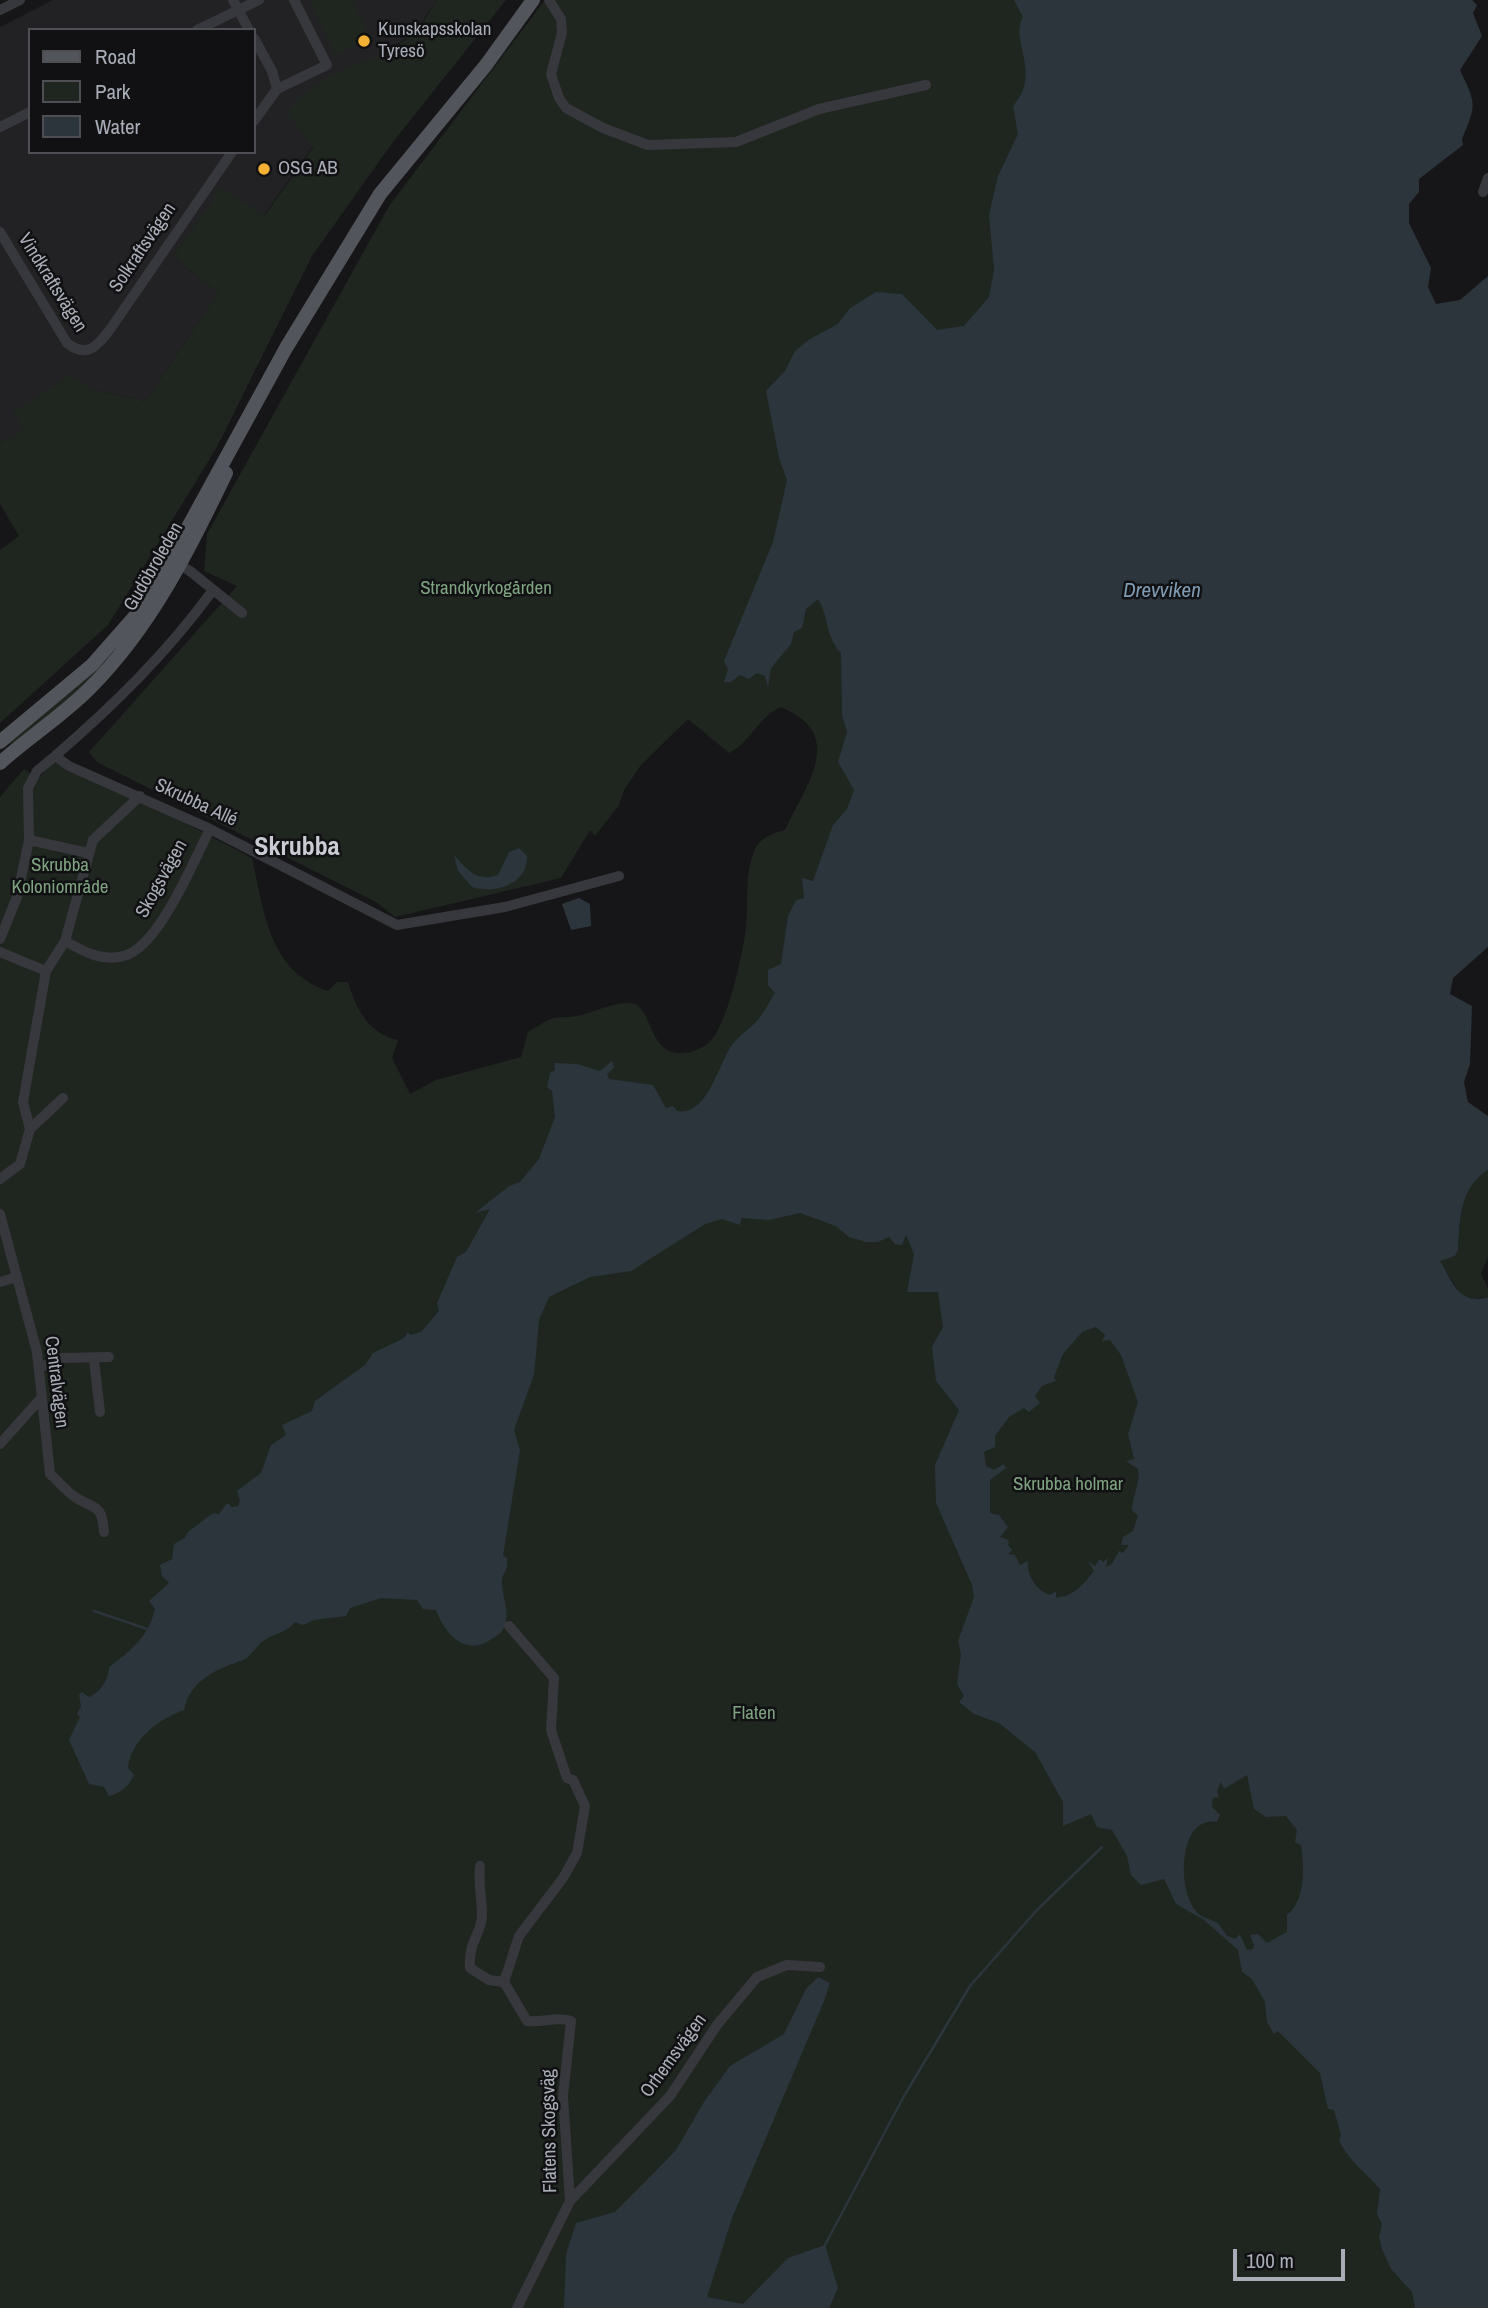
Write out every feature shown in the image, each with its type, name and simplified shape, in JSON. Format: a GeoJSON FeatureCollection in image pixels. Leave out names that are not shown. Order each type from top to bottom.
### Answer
{"type":"FeatureCollection","features":[{"type":"Feature","properties":{"kind":"main road","name":"Gudöbroleden"},"geometry":{"type":"LineString","coordinates":[[0,763],[90,688],[160,602],[175,563],[286,348],[380,194],[486,65],[534,0]]}},
{"type":"Feature","properties":{"kind":"main road","name":"Gudöbroleden"},"geometry":{"type":"LineString","coordinates":[[0,742],[121,635],[175,563]]}},
{"type":"Feature","properties":{"kind":"main road"},"geometry":{"type":"LineString","coordinates":[[0,731],[33,714]]}},
{"type":"Feature","properties":{"kind":"street"},"geometry":{"type":"LineString","coordinates":[[0,10],[20,0]]}},
{"type":"Feature","properties":{"kind":"street"},"geometry":{"type":"LineString","coordinates":[[201,28],[235,5],[260,0]]}},
{"type":"Feature","properties":{"kind":"street"},"geometry":{"type":"LineString","coordinates":[[256,118],[277,89],[327,65],[294,0]]}},
{"type":"Feature","properties":{"kind":"street"},"geometry":{"type":"LineString","coordinates":[[549,0],[561,19],[562,33],[551,74],[559,98],[566,108],[603,128],[648,145],[736,142],[819,109],[926,85]]}},
{"type":"Feature","properties":{"kind":"street"},"geometry":{"type":"LineString","coordinates":[[235,5],[248,28]]}},
{"type":"Feature","properties":{"kind":"street"},"geometry":{"type":"LineString","coordinates":[[256,42],[272,71],[277,89]]}},
{"type":"Feature","properties":{"kind":"street"},"geometry":{"type":"LineString","coordinates":[[0,127],[28,113]]}},
{"type":"Feature","properties":{"kind":"street","name":"Solkraftsvägen"},"geometry":{"type":"LineString","coordinates":[[76,350],[88,351],[98,345],[231,154]]}},
{"type":"Feature","properties":{"kind":"street"},"geometry":{"type":"LineString","coordinates":[[1483,192],[1488,178]]}},
{"type":"Feature","properties":{"kind":"street","name":"Vindkraftsvägen"},"geometry":{"type":"LineString","coordinates":[[0,232],[67,343],[76,350]]}},
{"type":"Feature","properties":{"kind":"street"},"geometry":{"type":"LineString","coordinates":[[175,563],[242,613]]}},
{"type":"Feature","properties":{"kind":"street"},"geometry":{"type":"LineString","coordinates":[[0,939],[17,897],[29,841],[28,788],[37,771],[129,689],[188,625],[214,590]]}},
{"type":"Feature","properties":{"kind":"street","name":"Skrubba Allé"},"geometry":{"type":"LineString","coordinates":[[55,756],[69,766],[210,829],[397,925],[505,907],[619,876]]}},
{"type":"Feature","properties":{"kind":"street"},"geometry":{"type":"LineString","coordinates":[[0,1179],[20,1164],[30,1129],[23,1102],[46,971],[65,941],[88,853],[93,840],[140,796]]}},
{"type":"Feature","properties":{"kind":"street","name":"Skogsvägen"},"geometry":{"type":"LineString","coordinates":[[65,941],[90,955],[110,958],[128,954],[139,947],[168,909],[210,829]]}},
{"type":"Feature","properties":{"kind":"street"},"geometry":{"type":"LineString","coordinates":[[29,841],[88,853]]}},
{"type":"Feature","properties":{"kind":"street"},"geometry":{"type":"LineString","coordinates":[[0,952],[46,971]]}},
{"type":"Feature","properties":{"kind":"street"},"geometry":{"type":"LineString","coordinates":[[30,1129],[63,1098]]}},
{"type":"Feature","properties":{"kind":"street","name":"Centralvägen"},"geometry":{"type":"LineString","coordinates":[[0,1214],[39,1368],[50,1474],[74,1497],[96,1505],[103,1517],[104,1532]]}},
{"type":"Feature","properties":{"kind":"street"},"geometry":{"type":"LineString","coordinates":[[0,1282],[17,1277]]}},
{"type":"Feature","properties":{"kind":"street"},"geometry":{"type":"LineString","coordinates":[[39,1368],[61,1358],[94,1360],[109,1357]]}},
{"type":"Feature","properties":{"kind":"street"},"geometry":{"type":"LineString","coordinates":[[94,1360],[100,1412]]}},
{"type":"Feature","properties":{"kind":"street"},"geometry":{"type":"LineString","coordinates":[[0,1444],[42,1397]]}},
{"type":"Feature","properties":{"kind":"street"},"geometry":{"type":"LineString","coordinates":[[480,1866],[477,1891],[482,1918],[469,1950],[470,1968],[489,1980],[504,1982],[519,1936],[563,1878],[577,1853],[585,1806],[573,1780],[567,1778],[551,1730],[554,1678],[509,1626]]}},
{"type":"Feature","properties":{"kind":"street","name":"Orhemsvägen"},"geometry":{"type":"LineString","coordinates":[[569,2201],[670,2096],[717,2025],[757,1977],[788,1965],[820,1966]]}},
{"type":"Feature","properties":{"kind":"street","name":"Flatens Skogsväg"},"geometry":{"type":"LineString","coordinates":[[504,1982],[527,2021],[544,2023],[559,2018],[571,2021],[563,2096],[569,2201],[517,2308]]}},
{"type":"Feature","properties":{"kind":"shaded area"},"geometry":{"type":"Polygon","coordinates":[[[53,0],[436,0],[416,32],[288,113],[313,146],[264,215],[221,189],[173,257],[219,293],[145,401],[95,390],[13,412],[24,430],[0,443],[0,27],[53,0]]]}},
{"type":"Feature","properties":{"kind":"green space"},"geometry":{"type":"Polygon","coordinates":[[[309,0],[352,0],[370,37],[336,55],[309,0]]]}},
{"type":"Feature","properties":{"kind":"green space"},"geometry":{"type":"Polygon","coordinates":[[[436,0],[506,0],[393,142],[312,256],[217,447],[108,625],[0,723],[0,550],[19,536],[0,504],[0,443],[23,430],[13,412],[69,375],[95,390],[145,401],[219,293],[173,257],[221,188],[265,215],[313,147],[287,113],[299,98],[330,76],[400,43],[418,29],[436,0]]]}},
{"type":"Feature","properties":{"kind":"green space","name":"Flaten"},"geometry":{"type":"Polygon","coordinates":[[[545,0],[1161,0],[1488,2308],[0,2308],[0,797],[24,769],[38,779],[53,762],[139,799],[252,858],[266,918],[281,954],[308,982],[328,991],[337,982],[348,982],[365,1019],[379,1032],[398,1040],[392,1058],[410,1094],[436,1080],[521,1057],[528,1032],[548,1020],[577,1016],[621,1003],[634,1004],[640,1008],[660,1044],[668,1050],[679,1053],[694,1051],[706,1045],[720,1025],[735,983],[746,928],[748,878],[755,849],[768,836],[785,830],[811,778],[816,761],[817,745],[812,731],[801,718],[780,707],[729,753],[688,719],[641,765],[624,790],[619,805],[595,836],[590,830],[561,878],[395,917],[376,902],[97,762],[89,752],[237,586],[204,571],[207,534],[389,206],[545,0]]]}},
{"type":"Feature","properties":{"kind":"green space"},"geometry":{"type":"Polygon","coordinates":[[[125,640],[90,682],[16,742],[3,746],[102,664],[125,640]]]}},
{"type":"Feature","properties":{"kind":"green space"},"geometry":{"type":"Polygon","coordinates":[[[1488,1170],[1488,1257],[1481,1274],[1488,1288],[1488,1297],[1468,1300],[1461,1295],[1439,1260],[1455,1256],[1458,1251],[1466,1195],[1478,1177],[1488,1170]]]}},
{"type":"Feature","properties":{"kind":"water","name":"Drevviken"},"geometry":{"type":"Polygon","coordinates":[[[1014,0],[1472,0],[1477,5],[1473,13],[1482,36],[1460,70],[1473,104],[1462,139],[1463,145],[1419,179],[1419,192],[1409,204],[1409,223],[1431,268],[1428,287],[1436,304],[1460,300],[1488,276],[1488,947],[1453,978],[1450,994],[1472,1006],[1470,1064],[1464,1082],[1468,1102],[1488,1116],[1488,1170],[1478,1177],[1466,1195],[1458,1251],[1455,1256],[1440,1261],[1453,1284],[1463,1295],[1478,1299],[1488,1297],[1488,2308],[1415,2308],[1412,2292],[1391,2269],[1382,2249],[1379,2237],[1382,2224],[1377,2214],[1380,2189],[1353,2161],[1339,2141],[1341,2135],[1334,2110],[1328,2109],[1320,2073],[1278,2031],[1274,2034],[1267,2022],[1265,2002],[1252,1979],[1242,1972],[1238,1950],[1204,1920],[1176,1904],[1164,1879],[1141,1885],[1131,1875],[1127,1856],[1112,1830],[1097,1827],[1091,1814],[1063,1826],[1063,1802],[1035,1752],[999,1723],[974,1714],[959,1702],[964,1696],[957,1684],[961,1654],[958,1641],[974,1597],[972,1585],[936,1503],[935,1465],[959,1410],[936,1381],[932,1347],[943,1327],[938,1292],[907,1292],[914,1254],[906,1235],[902,1245],[895,1244],[889,1237],[878,1242],[866,1242],[849,1237],[836,1226],[800,1213],[769,1220],[741,1218],[740,1225],[722,1219],[705,1224],[631,1271],[590,1277],[549,1297],[539,1320],[534,1375],[514,1430],[520,1450],[503,1556],[507,1558],[502,1589],[507,1616],[500,1634],[483,1644],[466,1645],[445,1628],[436,1610],[423,1609],[417,1600],[381,1598],[350,1608],[346,1616],[314,1620],[303,1625],[295,1622],[263,1641],[246,1658],[224,1667],[199,1683],[187,1699],[184,1710],[165,1719],[140,1739],[134,1748],[128,1768],[134,1775],[127,1786],[109,1796],[104,1787],[89,1784],[69,1740],[80,1717],[77,1714],[81,1706],[79,1695],[82,1692],[89,1697],[97,1692],[106,1681],[109,1667],[131,1649],[148,1628],[155,1609],[149,1601],[169,1583],[162,1576],[160,1565],[172,1559],[174,1544],[185,1538],[188,1532],[213,1513],[219,1514],[227,1503],[232,1507],[238,1506],[240,1501],[237,1491],[261,1473],[271,1445],[286,1435],[282,1425],[312,1411],[315,1401],[365,1365],[373,1353],[404,1338],[408,1332],[410,1335],[421,1332],[439,1311],[437,1303],[457,1257],[466,1252],[490,1209],[475,1213],[509,1186],[520,1182],[539,1159],[555,1117],[552,1091],[547,1087],[550,1073],[555,1070],[554,1063],[577,1064],[600,1071],[612,1061],[614,1068],[607,1074],[609,1079],[653,1085],[666,1108],[673,1106],[677,1111],[687,1111],[703,1099],[730,1048],[757,1021],[775,993],[768,985],[768,970],[781,964],[788,916],[796,900],[804,898],[802,878],[813,881],[833,825],[847,809],[854,790],[838,762],[847,732],[842,715],[841,653],[832,640],[818,599],[806,609],[802,628],[794,632],[791,644],[771,668],[768,687],[765,676],[757,673],[749,679],[740,675],[731,682],[724,682],[728,670],[724,661],[773,542],[787,480],[779,458],[766,391],[785,371],[795,351],[810,339],[838,324],[850,308],[876,292],[902,294],[937,330],[964,326],[989,297],[994,270],[989,215],[998,176],[1018,134],[1013,106],[1025,82],[1026,70],[1020,36],[1023,17],[1014,0]],[[1096,1327],[1082,1332],[1063,1354],[1054,1377],[1056,1381],[1042,1386],[1035,1396],[1040,1403],[1029,1412],[1024,1408],[1009,1417],[995,1436],[995,1447],[984,1452],[986,1466],[994,1470],[1004,1464],[1006,1468],[990,1480],[990,1513],[999,1515],[1008,1527],[1000,1537],[1009,1540],[1008,1545],[1012,1550],[1008,1554],[1015,1555],[1020,1565],[1028,1561],[1033,1582],[1050,1595],[1056,1591],[1056,1598],[1073,1592],[1086,1581],[1094,1571],[1088,1561],[1095,1566],[1100,1559],[1103,1562],[1108,1558],[1106,1567],[1112,1564],[1119,1551],[1123,1553],[1129,1545],[1121,1545],[1123,1537],[1133,1531],[1138,1516],[1132,1510],[1138,1469],[1126,1461],[1134,1459],[1128,1434],[1138,1402],[1121,1355],[1110,1340],[1102,1341],[1105,1335],[1096,1327]],[[1247,1775],[1224,1789],[1221,1782],[1217,1791],[1219,1797],[1213,1798],[1212,1807],[1220,1815],[1217,1822],[1204,1823],[1195,1830],[1185,1855],[1184,1870],[1189,1899],[1195,1910],[1203,1917],[1218,1923],[1227,1936],[1236,1939],[1240,1934],[1247,1950],[1253,1949],[1254,1945],[1250,1935],[1258,1934],[1267,1943],[1287,1932],[1287,1915],[1298,1901],[1303,1873],[1301,1845],[1295,1842],[1297,1830],[1286,1816],[1266,1817],[1254,1809],[1247,1775]]]}},
{"type":"Feature","properties":{"kind":"water"},"geometry":{"type":"Polygon","coordinates":[[[519,848],[527,856],[522,874],[508,885],[490,889],[472,887],[458,871],[454,855],[478,876],[491,877],[498,875],[509,852],[519,848]]]}},
{"type":"Feature","properties":{"kind":"water"},"geometry":{"type":"Polygon","coordinates":[[[579,898],[590,904],[591,926],[571,930],[562,904],[579,898]]]}},
{"type":"Feature","properties":{"kind":"water"},"geometry":{"type":"Polygon","coordinates":[[[818,1977],[830,1983],[824,2001],[732,2218],[707,2297],[743,2304],[788,2258],[825,2245],[838,2288],[829,2308],[564,2308],[566,2254],[576,2223],[615,2212],[646,2181],[676,2150],[704,2102],[730,2066],[784,2034],[806,1989],[818,1977]]]}},
{"type":"Feature","properties":{"kind":"waterway"},"geometry":{"type":"LineString","coordinates":[[94,1611],[150,1630]]}},
{"type":"Feature","properties":{"kind":"waterway"},"geometry":{"type":"LineString","coordinates":[[825,2245],[904,2096],[970,1986],[1036,1911],[1102,1847]]}},
{"type":"Feature","properties":{"kind":"place","name":"Kunskapsskolan Tyresö"},"geometry":{"type":"Point","coordinates":[364,41]}},
{"type":"Feature","properties":{"kind":"place","name":"OSG AB"},"geometry":{"type":"Point","coordinates":[264,169]}},
{"type":"Feature","properties":{"kind":"district","name":"Skrubba"},"geometry":{"type":"Point","coordinates":[297,848]}},
{"type":"Feature","properties":{"kind":"park label","name":"Strandkyrkogården"},"geometry":{"type":"Point","coordinates":[486,589]}},
{"type":"Feature","properties":{"kind":"park label","name":"Skrubba Koloniområde"},"geometry":{"type":"Point","coordinates":[60,877]}},
{"type":"Feature","properties":{"kind":"park label","name":"Skrubba holmar"},"geometry":{"type":"Point","coordinates":[1068,1485]}}]}
